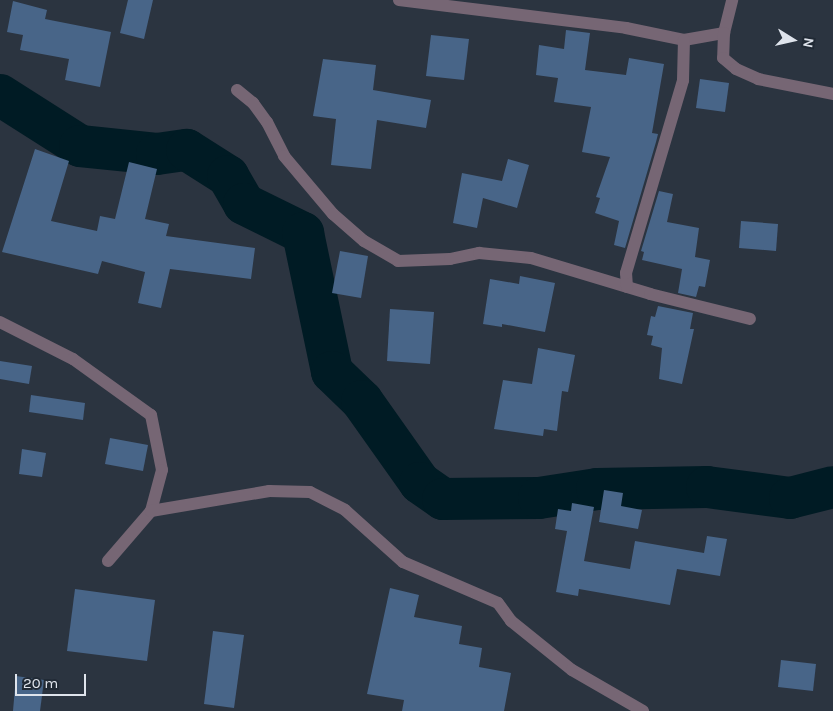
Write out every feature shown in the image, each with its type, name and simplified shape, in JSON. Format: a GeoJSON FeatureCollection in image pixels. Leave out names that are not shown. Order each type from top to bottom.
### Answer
{"type":"FeatureCollection","features":[{"type":"Feature","properties":{"kind":"street"},"geometry":{"type":"LineString","coordinates":[[399,0],[626,28],[684,40],[724,33]]}},
{"type":"Feature","properties":{"kind":"street"},"geometry":{"type":"LineString","coordinates":[[732,0],[724,33],[723,58],[736,69],[758,79],[833,94]]}},
{"type":"Feature","properties":{"kind":"street"},"geometry":{"type":"LineString","coordinates":[[627,287],[626,273],[683,80],[684,40]]}},
{"type":"Feature","properties":{"kind":"street"},"geometry":{"type":"LineString","coordinates":[[237,90],[253,103],[267,122],[284,156],[333,214],[364,242],[398,261],[450,259],[479,253],[531,258],[627,287],[750,319]]}},
{"type":"Feature","properties":{"kind":"street"},"geometry":{"type":"LineString","coordinates":[[0,322],[73,359],[152,415],[162,470],[151,511],[108,561]]}},
{"type":"Feature","properties":{"kind":"street"},"geometry":{"type":"LineString","coordinates":[[151,511],[269,491],[310,492],[345,510],[403,562],[498,603],[511,621],[572,670],[643,711]]}},
{"type":"Feature","properties":{"kind":"building"},"geometry":{"type":"Polygon","coordinates":[[[128,0],[153,0],[144,39],[120,33],[128,0]]]}},
{"type":"Feature","properties":{"kind":"building"},"geometry":{"type":"Polygon","coordinates":[[[13,1],[47,10],[45,19],[111,32],[100,87],[65,80],[69,59],[20,50],[23,35],[7,32],[13,1]]]}},
{"type":"Feature","properties":{"kind":"building"},"geometry":{"type":"Polygon","coordinates":[[[566,30],[590,33],[585,70],[626,75],[629,58],[664,64],[652,133],[658,134],[625,248],[614,245],[619,221],[595,213],[600,198],[596,197],[610,157],[582,152],[591,107],[554,102],[558,78],[536,75],[539,45],[564,49],[566,30]]]}},
{"type":"Feature","properties":{"kind":"building"},"geometry":{"type":"Polygon","coordinates":[[[431,35],[469,39],[464,80],[426,76],[431,35]]]}},
{"type":"Feature","properties":{"kind":"building"},"geometry":{"type":"Polygon","coordinates":[[[323,59],[376,65],[373,90],[431,100],[426,128],[377,120],[371,169],[331,165],[336,119],[313,116],[323,59]]]}},
{"type":"Feature","properties":{"kind":"building"},"geometry":{"type":"Polygon","coordinates":[[[700,79],[729,83],[725,112],[696,108],[700,79]]]}},
{"type":"Feature","properties":{"kind":"building"},"geometry":{"type":"Polygon","coordinates":[[[35,149],[69,161],[51,221],[97,231],[100,216],[115,219],[129,162],[157,169],[145,219],[169,224],[166,236],[255,248],[251,279],[170,269],[161,308],[138,303],[145,272],[102,261],[98,274],[2,252],[35,149]]]}},
{"type":"Feature","properties":{"kind":"building"},"geometry":{"type":"Polygon","coordinates":[[[508,159],[529,165],[517,208],[483,198],[477,228],[453,223],[462,173],[502,181],[508,159]]]}},
{"type":"Feature","properties":{"kind":"building"},"geometry":{"type":"Polygon","coordinates":[[[659,191],[673,194],[667,222],[699,228],[695,257],[710,260],[705,287],[699,286],[696,297],[678,293],[682,269],[642,260],[644,252],[641,251],[659,191]]]}},
{"type":"Feature","properties":{"kind":"building"},"geometry":{"type":"Polygon","coordinates":[[[741,221],[778,224],[776,251],[739,248],[741,221]]]}},
{"type":"Feature","properties":{"kind":"building"},"geometry":{"type":"Polygon","coordinates":[[[340,251],[368,256],[361,298],[332,293],[340,251]]]}},
{"type":"Feature","properties":{"kind":"building"},"geometry":{"type":"Polygon","coordinates":[[[520,276],[555,283],[545,332],[502,324],[502,327],[483,324],[490,279],[519,284],[520,276]]]}},
{"type":"Feature","properties":{"kind":"building"},"geometry":{"type":"Polygon","coordinates":[[[658,306],[693,313],[690,329],[694,329],[682,384],[659,379],[662,348],[651,345],[653,336],[647,335],[651,316],[655,317],[658,306]]]}},
{"type":"Feature","properties":{"kind":"building"},"geometry":{"type":"Polygon","coordinates":[[[390,309],[434,312],[430,364],[387,361],[390,309]]]}},
{"type":"Feature","properties":{"kind":"building"},"geometry":{"type":"Polygon","coordinates":[[[538,348],[575,355],[568,392],[562,391],[557,431],[544,429],[543,436],[494,429],[503,380],[532,384],[538,348]]]}},
{"type":"Feature","properties":{"kind":"building"},"geometry":{"type":"Polygon","coordinates":[[[0,361],[32,366],[29,384],[0,379],[0,361]]]}},
{"type":"Feature","properties":{"kind":"building"},"geometry":{"type":"Polygon","coordinates":[[[31,395],[85,403],[83,420],[29,412],[31,395]]]}},
{"type":"Feature","properties":{"kind":"building"},"geometry":{"type":"Polygon","coordinates":[[[110,438],[148,445],[143,471],[105,464],[110,438]]]}},
{"type":"Feature","properties":{"kind":"building"},"geometry":{"type":"Polygon","coordinates":[[[22,449],[46,453],[42,477],[19,474],[22,449]]]}},
{"type":"Feature","properties":{"kind":"building"},"geometry":{"type":"Polygon","coordinates":[[[604,490],[623,493],[621,506],[642,510],[638,529],[599,522],[604,490]]]}},
{"type":"Feature","properties":{"kind":"building"},"geometry":{"type":"Polygon","coordinates":[[[572,503],[594,507],[584,561],[630,569],[635,541],[704,553],[707,536],[727,539],[720,576],[677,569],[670,605],[579,589],[578,596],[556,592],[567,531],[555,529],[558,509],[571,511],[572,503]]]}},
{"type":"Feature","properties":{"kind":"building"},"geometry":{"type":"Polygon","coordinates":[[[390,588],[419,595],[414,617],[462,626],[459,644],[482,648],[479,667],[511,673],[504,711],[402,711],[404,700],[367,694],[390,588]]]}},
{"type":"Feature","properties":{"kind":"building"},"geometry":{"type":"Polygon","coordinates":[[[75,589],[155,600],[147,661],[67,651],[75,589]]]}},
{"type":"Feature","properties":{"kind":"building"},"geometry":{"type":"Polygon","coordinates":[[[213,631],[244,635],[234,708],[204,704],[213,631]]]}},
{"type":"Feature","properties":{"kind":"building"},"geometry":{"type":"Polygon","coordinates":[[[781,660],[816,664],[813,691],[778,687],[781,660]]]}},
{"type":"Feature","properties":{"kind":"building"},"geometry":{"type":"Polygon","coordinates":[[[16,676],[44,680],[40,711],[13,711],[16,676]]]}},
{"type":"Feature","properties":{"kind":"waterway"},"geometry":{"type":"LineString","coordinates":[[0,95],[80,146],[157,154],[187,150],[228,176],[244,204],[303,233],[332,372],[362,401],[420,483],[443,499],[539,498],[597,489],[707,487],[790,498],[833,487]]}}]}
